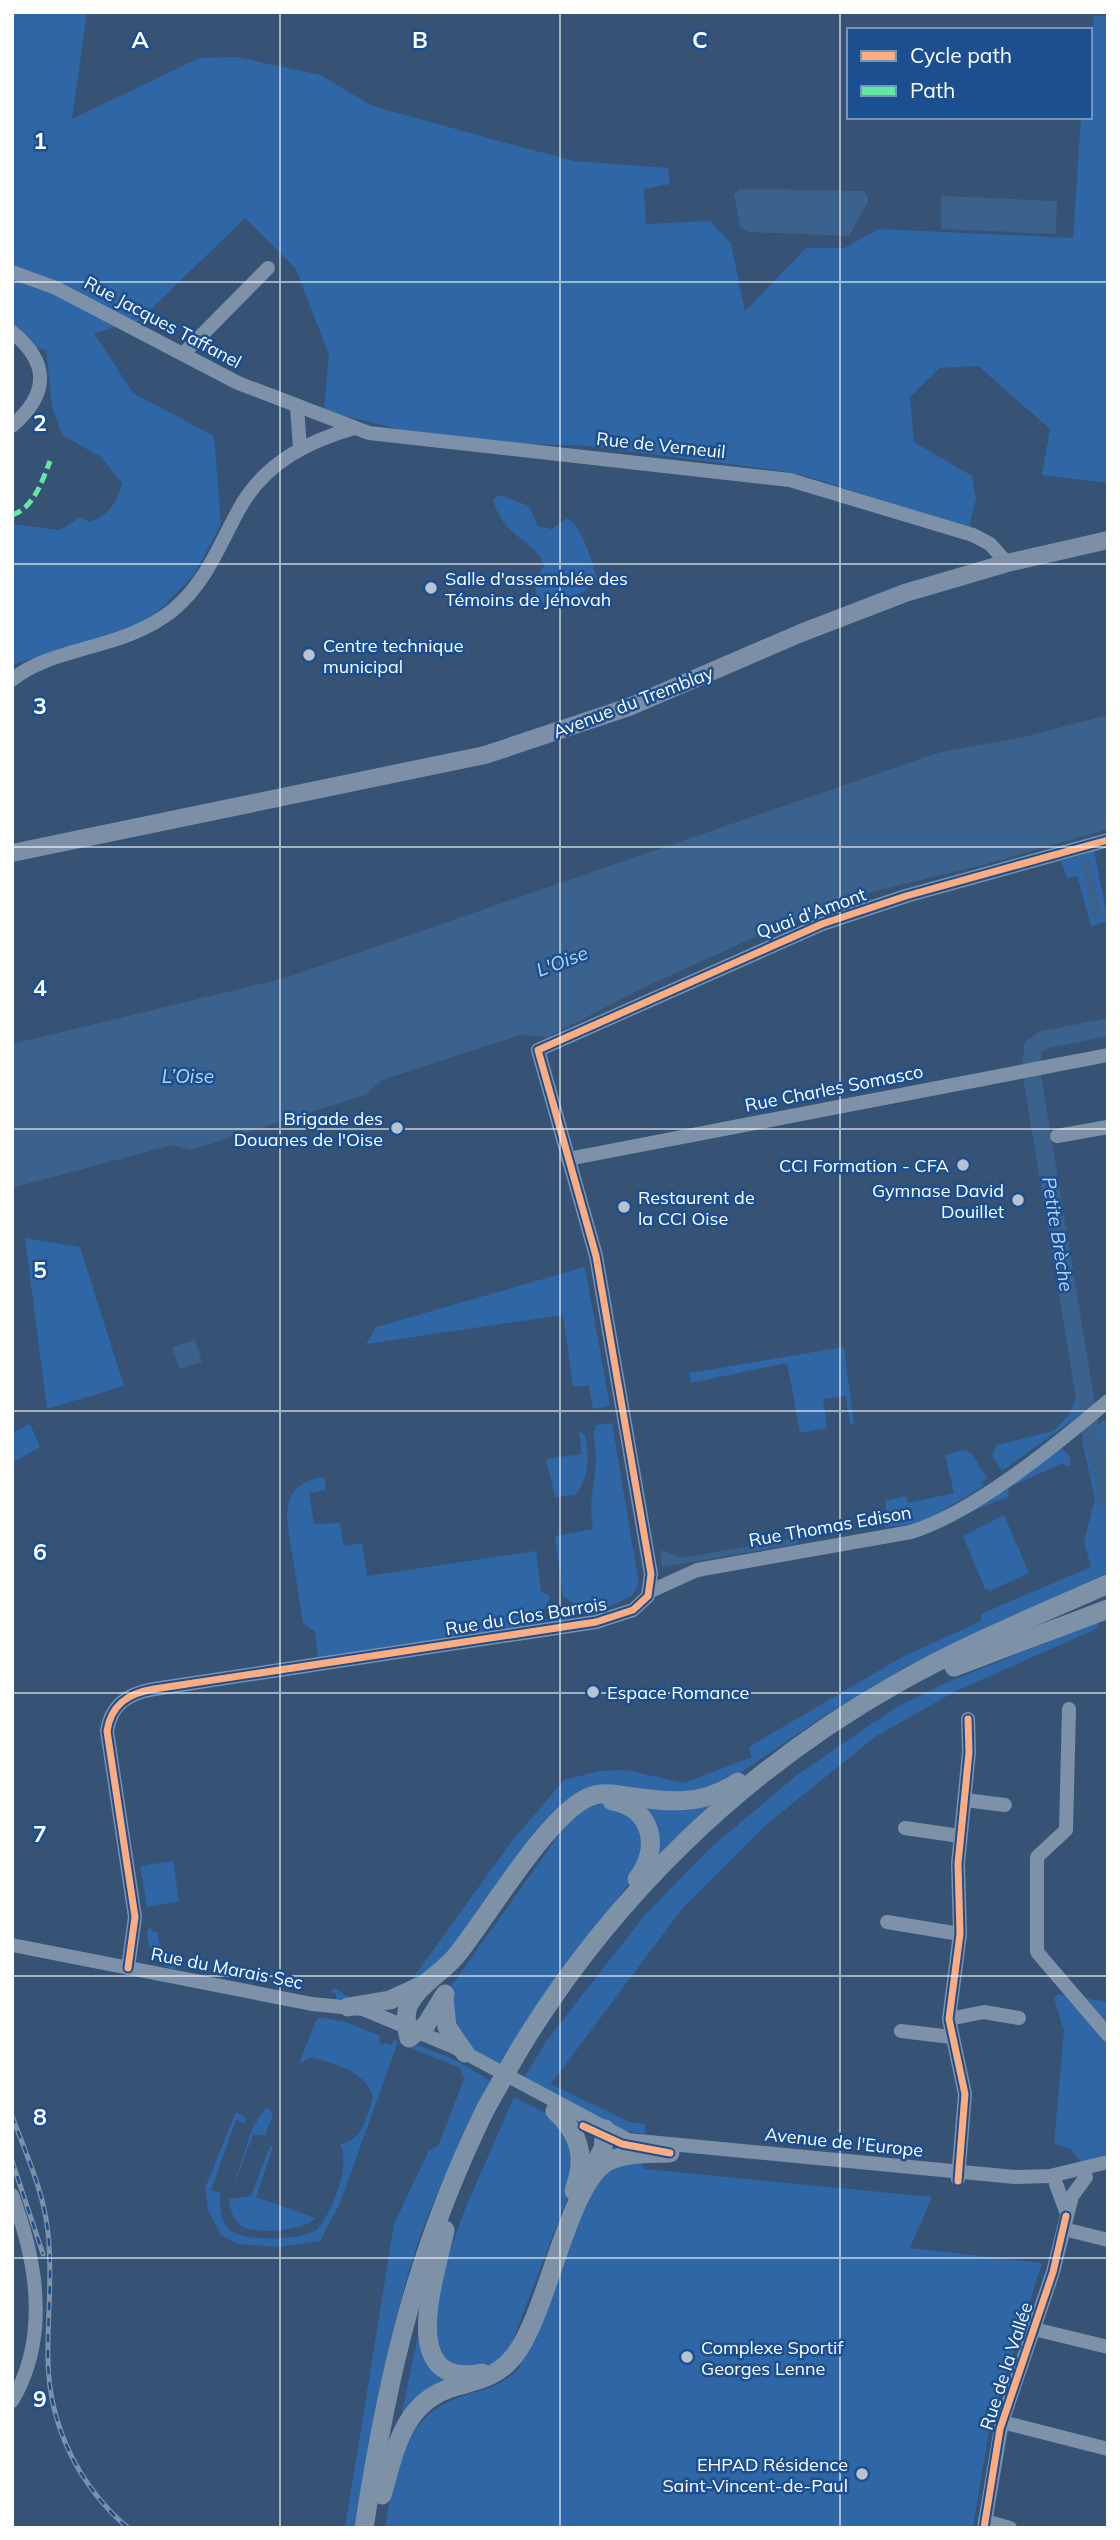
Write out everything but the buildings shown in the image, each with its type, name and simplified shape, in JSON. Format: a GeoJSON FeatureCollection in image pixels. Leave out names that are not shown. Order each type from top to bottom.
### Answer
{"type":"FeatureCollection","features":[{"type":"Feature","properties":{"kind":"highway"},"geometry":{"type":"LineString","coordinates":[[364,2528],[384,2403],[411,2293],[442,2203],[523,2054],[582,1957],[650,1857],[652,1843],[647,1826],[634,1810],[618,1802],[603,1800],[589,1803],[561,1826],[464,1958],[432,2018],[411,2032],[408,2005],[428,1982],[454,1959],[556,1823],[576,1804],[602,1794],[674,1802],[706,1799],[941,1659],[1108,1584]]}},
{"type":"Feature","properties":{"kind":"highway"},"geometry":{"type":"LineString","coordinates":[[523,2054],[622,1927],[704,1840],[814,1751],[882,1706],[954,1667],[1108,1598]]}},
{"type":"Feature","properties":{"kind":"highway"},"geometry":{"type":"LineString","coordinates":[[954,1667],[1108,1609]]}},
{"type":"Feature","properties":{"kind":"highway"},"geometry":{"type":"LineString","coordinates":[[582,1957],[635,1892],[689,1837],[753,1781],[820,1731]]}},
{"type":"Feature","properties":{"kind":"highway"},"geometry":{"type":"LineString","coordinates":[[348,2007],[390,2000],[428,1982]]}},
{"type":"Feature","properties":{"kind":"highway"},"geometry":{"type":"LineString","coordinates":[[445,1994],[447,2026],[465,2053]]}},
{"type":"Feature","properties":{"kind":"highway"},"geometry":{"type":"LineString","coordinates":[[377,2528],[406,2363],[445,2230],[492,2110]]}},
{"type":"Feature","properties":{"kind":"highway"},"geometry":{"type":"LineString","coordinates":[[555,2111],[576,2136],[582,2166]]}},
{"type":"Feature","properties":{"kind":"highway"},"geometry":{"type":"LineString","coordinates":[[445,2230],[427,2314],[427,2343],[434,2357],[449,2369],[469,2374],[485,2372],[503,2360],[520,2337],[595,2129]]}},
{"type":"Feature","properties":{"kind":"highway"},"geometry":{"type":"LineString","coordinates":[[579,2200],[595,2129]]}},
{"type":"Feature","properties":{"kind":"highway"},"geometry":{"type":"LineString","coordinates":[[382,2495],[403,2430],[416,2408],[440,2391],[491,2376],[517,2353],[531,2327],[579,2200],[593,2174],[607,2162],[635,2154],[670,2153]]}},
{"type":"Feature","properties":{"kind":"main road","name":"Avenue du Tremblay"},"geometry":{"type":"LineString","coordinates":[[12,853],[424,769],[516,745],[641,702],[873,604],[1007,563],[1108,540]]}},
{"type":"Feature","properties":{"kind":"main road","name":"Avenue du Tremblay"},"geometry":{"type":"LineString","coordinates":[[12,862],[146,827]]}},
{"type":"Feature","properties":{"kind":"street"},"geometry":{"type":"LineString","coordinates":[[183,354],[268,268]]}},
{"type":"Feature","properties":{"kind":"street","name":"Rue Jacques Taffanel"},"geometry":{"type":"LineString","coordinates":[[12,272],[56,288],[238,383],[297,407]]}},
{"type":"Feature","properties":{"kind":"street"},"geometry":{"type":"LineString","coordinates":[[12,332],[34,353],[40,379],[33,404],[12,426]]}},
{"type":"Feature","properties":{"kind":"street"},"geometry":{"type":"LineString","coordinates":[[297,407],[300,448]]}},
{"type":"Feature","properties":{"kind":"street","name":"Rue de Verneuil"},"geometry":{"type":"LineString","coordinates":[[297,407],[375,434],[800,482],[973,535],[990,544],[1007,563]]}},
{"type":"Feature","properties":{"kind":"street"},"geometry":{"type":"LineString","coordinates":[[12,680],[36,666],[123,639],[171,611],[203,578],[244,500],[270,471],[300,448],[354,428]]}},
{"type":"Feature","properties":{"kind":"street","name":"Quai d'Amont"},"geometry":{"type":"LineString","coordinates":[[568,1158],[538,1050],[822,924],[1108,840]]}},
{"type":"Feature","properties":{"kind":"street","name":"Rue Charles Somasco"},"geometry":{"type":"LineString","coordinates":[[568,1158],[1108,1055]]}},
{"type":"Feature","properties":{"kind":"street"},"geometry":{"type":"LineString","coordinates":[[1057,1136],[1108,1127]]}},
{"type":"Feature","properties":{"kind":"street"},"geometry":{"type":"LineString","coordinates":[[568,1158],[596,1256],[651,1591]]}},
{"type":"Feature","properties":{"kind":"street","name":"Rue Thomas Edison"},"geometry":{"type":"LineString","coordinates":[[651,1591],[697,1570],[911,1532],[929,1526],[986,1493],[1108,1401]]}},
{"type":"Feature","properties":{"kind":"street","name":"Rue du Clos Barrois"},"geometry":{"type":"LineString","coordinates":[[128,1968],[135,1917],[107,1731],[112,1714],[122,1700],[154,1689],[596,1622],[633,1610],[646,1600],[651,1591]]}},
{"type":"Feature","properties":{"kind":"street"},"geometry":{"type":"LineString","coordinates":[[1069,1709],[1066,1830],[1037,1857],[1037,1952],[1108,2035]]}},
{"type":"Feature","properties":{"kind":"street"},"geometry":{"type":"LineString","coordinates":[[958,2177],[964,2094],[949,2018],[960,1934],[958,1864],[969,1752],[968,1719]]}},
{"type":"Feature","properties":{"kind":"street"},"geometry":{"type":"LineString","coordinates":[[965,1800],[1005,1805]]}},
{"type":"Feature","properties":{"kind":"street"},"geometry":{"type":"LineString","coordinates":[[905,1828],[960,1836]]}},
{"type":"Feature","properties":{"kind":"street"},"geometry":{"type":"LineString","coordinates":[[887,1922],[960,1934]]}},
{"type":"Feature","properties":{"kind":"street","name":"Rue du Marais Sec"},"geometry":{"type":"LineString","coordinates":[[12,1945],[312,2004],[411,2032],[555,2111],[595,2129]]}},
{"type":"Feature","properties":{"kind":"street","name":"Rue du Marais Sec"},"geometry":{"type":"LineString","coordinates":[[312,2004],[363,2010],[465,2053],[595,2129]]}},
{"type":"Feature","properties":{"kind":"street"},"geometry":{"type":"LineString","coordinates":[[949,2018],[984,2012],[1019,2018]]}},
{"type":"Feature","properties":{"kind":"street"},"geometry":{"type":"LineString","coordinates":[[901,2031],[951,2037]]}},
{"type":"Feature","properties":{"kind":"street","name":"Avenue de l'Europe"},"geometry":{"type":"LineString","coordinates":[[595,2129],[640,2142],[1017,2186],[1056,2184],[1108,2171]]}},
{"type":"Feature","properties":{"kind":"street","name":"Avenue de l'Europe"},"geometry":{"type":"LineString","coordinates":[[595,2129],[634,2148],[670,2153],[958,2177],[1034,2177],[1108,2162]]}},
{"type":"Feature","properties":{"kind":"street","name":"Rue de la Vallée"},"geometry":{"type":"LineString","coordinates":[[984,2525],[1002,2423],[1034,2329],[1074,2191],[1086,2177]]}},
{"type":"Feature","properties":{"kind":"street"},"geometry":{"type":"LineString","coordinates":[[1056,2184],[1064,2197],[1065,2222],[1108,2240]]}},
{"type":"Feature","properties":{"kind":"street"},"geometry":{"type":"LineString","coordinates":[[12,2195],[29,2247],[36,2295],[31,2358],[26,2377],[12,2401]]}},
{"type":"Feature","properties":{"kind":"street"},"geometry":{"type":"LineString","coordinates":[[1034,2329],[1108,2347]]}},
{"type":"Feature","properties":{"kind":"street"},"geometry":{"type":"LineString","coordinates":[[1002,2423],[1108,2449]]}},
{"type":"Feature","properties":{"kind":"street"},"geometry":{"type":"LineString","coordinates":[[984,2525],[1010,2528]]}},
{"type":"Feature","properties":{"kind":"shaded area"},"geometry":{"type":"Polygon","coordinates":[[[12,12],[87,12],[72,119],[199,58],[236,57],[320,75],[373,106],[575,161],[668,168],[670,184],[644,189],[646,224],[710,221],[731,244],[745,311],[806,248],[844,248],[879,229],[1073,238],[1081,119],[1092,119],[1094,16],[1108,16],[1108,483],[1042,475],[1050,429],[978,366],[940,368],[910,397],[914,442],[972,476],[976,498],[969,528],[806,476],[775,470],[588,446],[443,440],[324,411],[329,355],[296,269],[245,218],[139,321],[94,333],[133,393],[214,436],[221,524],[194,575],[160,610],[140,624],[12,665],[12,524],[60,530],[80,517],[89,522],[111,507],[122,483],[101,457],[62,435],[52,406],[46,350],[12,342],[12,12]]]}},
{"type":"Feature","properties":{"kind":"shaded area"},"geometry":{"type":"Polygon","coordinates":[[[500,495],[529,506],[538,526],[551,529],[568,518],[583,538],[597,579],[593,584],[579,594],[561,601],[537,602],[535,580],[544,566],[534,549],[504,523],[493,499],[500,495]]]}},
{"type":"Feature","properties":{"kind":"shaded area"},"geometry":{"type":"Polygon","coordinates":[[[1094,851],[1108,921],[1091,926],[1077,876],[1067,878],[1061,861],[1094,851]]]}},
{"type":"Feature","properties":{"kind":"shaded area"},"geometry":{"type":"Polygon","coordinates":[[[25,1238],[80,1247],[124,1386],[47,1409],[25,1238]]]}},
{"type":"Feature","properties":{"kind":"shaded area"},"geometry":{"type":"Polygon","coordinates":[[[585,1267],[610,1406],[593,1409],[589,1385],[573,1387],[563,1315],[366,1344],[376,1327],[585,1267]]]}},
{"type":"Feature","properties":{"kind":"shaded area"},"geometry":{"type":"Polygon","coordinates":[[[844,1347],[854,1425],[850,1424],[846,1396],[823,1399],[827,1428],[800,1433],[787,1363],[691,1383],[689,1373],[844,1347]]]}},
{"type":"Feature","properties":{"kind":"shaded area"},"geometry":{"type":"Polygon","coordinates":[[[1079,1390],[1083,1413],[1002,1471],[992,1455],[997,1445],[1053,1431],[1069,1415],[1079,1390]]]}},
{"type":"Feature","properties":{"kind":"shaded area"},"geometry":{"type":"Polygon","coordinates":[[[1104,1420],[1108,1424],[1108,1575],[907,1666],[821,1718],[724,1784],[677,1793],[604,1789],[581,1795],[562,1808],[453,1952],[425,1981],[404,1992],[372,2001],[336,1999],[336,1994],[331,1991],[335,1988],[350,1998],[392,1993],[413,1978],[512,1841],[564,1780],[599,1771],[626,1770],[684,1783],[752,1757],[749,1747],[902,1657],[981,1621],[981,1614],[1091,1567],[1084,1542],[1095,1499],[1082,1440],[1104,1420]]]}},
{"type":"Feature","properties":{"kind":"shaded area"},"geometry":{"type":"Polygon","coordinates":[[[612,1423],[639,1584],[632,1596],[589,1616],[563,1596],[555,1536],[593,1529],[591,1509],[596,1458],[595,1429],[596,1425],[612,1423]]]}},
{"type":"Feature","properties":{"kind":"shaded area"},"geometry":{"type":"Polygon","coordinates":[[[30,1424],[40,1447],[12,1463],[12,1433],[30,1424]]]}},
{"type":"Feature","properties":{"kind":"shaded area"},"geometry":{"type":"Polygon","coordinates":[[[579,1431],[585,1435],[586,1474],[575,1495],[555,1497],[546,1459],[582,1454],[579,1431]]]}},
{"type":"Feature","properties":{"kind":"shaded area"},"geometry":{"type":"Polygon","coordinates":[[[1061,1448],[1070,1456],[1070,1465],[1067,1467],[1063,1463],[1008,1488],[1009,1496],[959,1517],[1061,1448]]]}},
{"type":"Feature","properties":{"kind":"shaded area"},"geometry":{"type":"Polygon","coordinates":[[[964,1450],[971,1453],[987,1478],[982,1482],[984,1486],[920,1524],[885,1527],[882,1518],[887,1516],[885,1501],[906,1496],[908,1503],[954,1493],[945,1455],[964,1450]]]}},
{"type":"Feature","properties":{"kind":"shaded area"},"geometry":{"type":"Polygon","coordinates":[[[324,1477],[326,1490],[309,1493],[314,1524],[340,1523],[344,1546],[362,1543],[367,1576],[536,1551],[541,1591],[551,1597],[535,1624],[318,1658],[315,1632],[303,1623],[287,1519],[291,1496],[298,1488],[308,1481],[324,1477]]]}},
{"type":"Feature","properties":{"kind":"shaded area"},"geometry":{"type":"Polygon","coordinates":[[[1004,1515],[1029,1573],[990,1591],[985,1589],[963,1536],[1004,1515]]]}},
{"type":"Feature","properties":{"kind":"shaded area"},"geometry":{"type":"Polygon","coordinates":[[[1097,1622],[1098,1628],[954,1692],[875,1737],[766,1825],[682,1909],[551,2084],[629,2122],[645,2124],[645,2134],[618,2130],[522,2081],[547,2040],[645,1915],[709,1849],[797,1775],[895,1708],[943,1684],[1097,1622]]]}},
{"type":"Feature","properties":{"kind":"shaded area"},"geometry":{"type":"Polygon","coordinates":[[[716,1800],[655,1862],[641,1802],[716,1800]]]}},
{"type":"Feature","properties":{"kind":"shaded area"},"geometry":{"type":"Polygon","coordinates":[[[607,1803],[644,1826],[638,1872],[543,1996],[502,2072],[460,2041],[449,1994],[452,1985],[570,1819],[593,1805],[607,1803]]]}},
{"type":"Feature","properties":{"kind":"shaded area"},"geometry":{"type":"Polygon","coordinates":[[[173,1861],[179,1901],[147,1907],[140,1866],[173,1861]]]}},
{"type":"Feature","properties":{"kind":"shaded area"},"geometry":{"type":"Polygon","coordinates":[[[151,1927],[152,1932],[157,1931],[162,1956],[169,1955],[179,1966],[175,1970],[158,1960],[151,1950],[147,1931],[151,1927]]]}},
{"type":"Feature","properties":{"kind":"shaded area"},"geometry":{"type":"Polygon","coordinates":[[[1057,1994],[1108,2002],[1108,2154],[1082,2163],[1070,2149],[1054,2144],[1064,2031],[1054,1998],[1057,1994]]]}},
{"type":"Feature","properties":{"kind":"shaded area"},"geometry":{"type":"Polygon","coordinates":[[[320,2017],[346,2022],[380,2036],[379,2042],[384,2045],[385,2042],[391,2045],[394,2040],[398,2042],[340,2203],[320,2241],[278,2247],[238,2244],[221,2235],[208,2210],[205,2188],[236,2112],[245,2117],[245,2123],[236,2120],[211,2190],[220,2193],[222,2216],[229,2229],[259,2238],[287,2238],[318,2229],[339,2188],[343,2164],[340,2144],[354,2138],[366,2120],[373,2097],[369,2088],[356,2074],[311,2057],[299,2064],[315,2023],[320,2017]]]}},
{"type":"Feature","properties":{"kind":"shaded area"},"geometry":{"type":"Polygon","coordinates":[[[415,2044],[456,2060],[492,2082],[445,2178],[420,2237],[399,2308],[382,2381],[358,2528],[345,2528],[394,2224],[429,2150],[438,2146],[464,2079],[460,2068],[411,2048],[415,2044]]]}},
{"type":"Feature","properties":{"kind":"shaded area"},"geometry":{"type":"Polygon","coordinates":[[[514,2097],[550,2115],[574,2142],[572,2186],[509,2350],[487,2366],[469,2370],[451,2362],[432,2345],[444,2268],[465,2209],[514,2097]]]}},
{"type":"Feature","properties":{"kind":"shaded area"},"geometry":{"type":"Polygon","coordinates":[[[265,2109],[270,2109],[273,2115],[265,2135],[253,2135],[232,2190],[252,2129],[265,2109]]]}},
{"type":"Feature","properties":{"kind":"shaded area"},"geometry":{"type":"Polygon","coordinates":[[[270,2146],[273,2147],[256,2197],[315,2218],[301,2226],[267,2231],[247,2228],[240,2225],[231,2210],[229,2199],[251,2196],[270,2146]]]}},
{"type":"Feature","properties":{"kind":"shaded area","name":"Complexe Sportif Georges Lenne"},"geometry":{"type":"Polygon","coordinates":[[[637,2158],[645,2169],[932,2197],[910,2248],[1042,2263],[990,2425],[973,2528],[385,2528],[397,2469],[412,2435],[423,2420],[438,2408],[457,2398],[497,2385],[519,2368],[585,2199],[602,2169],[637,2158]]]}},
{"type":"Feature","properties":{"kind":"shaded area"},"geometry":{"type":"Polygon","coordinates":[[[418,2336],[453,2375],[401,2417],[418,2336]]]}},
{"type":"Feature","properties":{"kind":"water"},"geometry":{"type":"Polygon","coordinates":[[[739,189],[864,191],[869,200],[849,236],[748,232],[740,227],[734,195],[739,189]]]}},
{"type":"Feature","properties":{"kind":"water"},"geometry":{"type":"Polygon","coordinates":[[[941,196],[1057,201],[1056,234],[941,229],[941,196]]]}},
{"type":"Feature","properties":{"kind":"water","name":"L’Oise"},"geometry":{"type":"Polygon","coordinates":[[[1108,715],[1108,829],[983,865],[875,891],[775,928],[647,986],[548,1037],[520,1035],[382,1080],[365,1095],[191,1150],[172,1145],[12,1188],[12,1044],[285,978],[937,753],[1023,737],[1108,715]]]}},
{"type":"Feature","properties":{"kind":"water"},"geometry":{"type":"Polygon","coordinates":[[[1089,861],[1102,916],[1093,918],[1081,863],[1089,861]]]}},
{"type":"Feature","properties":{"kind":"water"},"geometry":{"type":"Polygon","coordinates":[[[195,1340],[202,1362],[179,1369],[172,1347],[195,1340]]]}},
{"type":"Feature","properties":{"kind":"water"},"geometry":{"type":"Polygon","coordinates":[[[797,1538],[798,1544],[662,1567],[660,1550],[682,1558],[797,1538]]]}},
{"type":"Feature","properties":{"kind":"waterway","name":"Petite Brèche"},"geometry":{"type":"LineString","coordinates":[[1103,1496],[1105,1483],[1090,1428],[1031,1070],[1033,1047],[1043,1040],[1108,1027]]}},
{"type":"Feature","properties":{"kind":"waterway"},"geometry":{"type":"LineString","coordinates":[[1092,1436],[1108,1423]]}},
{"type":"Feature","properties":{"kind":"railway"},"geometry":{"type":"LineString","coordinates":[[12,2116],[34,2173],[46,2218],[50,2265],[48,2360],[54,2408],[61,2431],[81,2474],[128,2528]]}},
{"type":"Feature","properties":{"kind":"railway"},"geometry":{"type":"LineString","coordinates":[[12,2161],[43,2254]]}},
{"type":"Feature","properties":{"kind":"marked path"},"geometry":{"type":"LineString","coordinates":[[12,515],[32,500],[50,461]]}},
{"type":"Feature","properties":{"kind":"cycle path"},"geometry":{"type":"LineString","coordinates":[[128,1968],[135,1917],[107,1731],[113,1714],[123,1701],[137,1693],[154,1689],[596,1622],[633,1610],[648,1596],[651,1574],[596,1256],[538,1050],[822,924],[906,896],[1108,840]]}},
{"type":"Feature","properties":{"kind":"cycle path"},"geometry":{"type":"LineString","coordinates":[[958,2181],[965,2094],[949,2019],[960,1934],[958,1864],[969,1752],[968,1719]]}},
{"type":"Feature","properties":{"kind":"cycle path"},"geometry":{"type":"LineString","coordinates":[[583,2126],[622,2144],[670,2153]]}},
{"type":"Feature","properties":{"kind":"cycle path"},"geometry":{"type":"LineString","coordinates":[[984,2528],[1000,2429],[1053,2272],[1066,2216]]}},
{"type":"Feature","properties":{"kind":"place","name":"Salle d'assemblée des Témoins de Jéhovah"},"geometry":{"type":"Point","coordinates":[431,588]}},
{"type":"Feature","properties":{"kind":"place","name":"Centre technique municipal"},"geometry":{"type":"Point","coordinates":[309,655]}},
{"type":"Feature","properties":{"kind":"place","name":"Brigade des Douanes de l'Oise"},"geometry":{"type":"Point","coordinates":[397,1128]}},
{"type":"Feature","properties":{"kind":"place","name":"CCI Formation - CFA"},"geometry":{"type":"Point","coordinates":[963,1165]}},
{"type":"Feature","properties":{"kind":"place","name":"Gymnase David Douillet"},"geometry":{"type":"Point","coordinates":[1018,1200]}},
{"type":"Feature","properties":{"kind":"place","name":"Restaurent de la CCI Oise"},"geometry":{"type":"Point","coordinates":[624,1207]}},
{"type":"Feature","properties":{"kind":"place","name":"Espace Romance"},"geometry":{"type":"Point","coordinates":[593,1692]}},
{"type":"Feature","properties":{"kind":"place","name":"Complexe Sportif Georges Lenne"},"geometry":{"type":"Point","coordinates":[687,2357]}},
{"type":"Feature","properties":{"kind":"place","name":"EHPAD Résidence Saint-Vincent-de-Paul"},"geometry":{"type":"Point","coordinates":[862,2474]}},
{"type":"Feature","properties":{"kind":"water label","name":"L'Oise"},"geometry":{"type":"Point","coordinates":[562,961]}}]}
